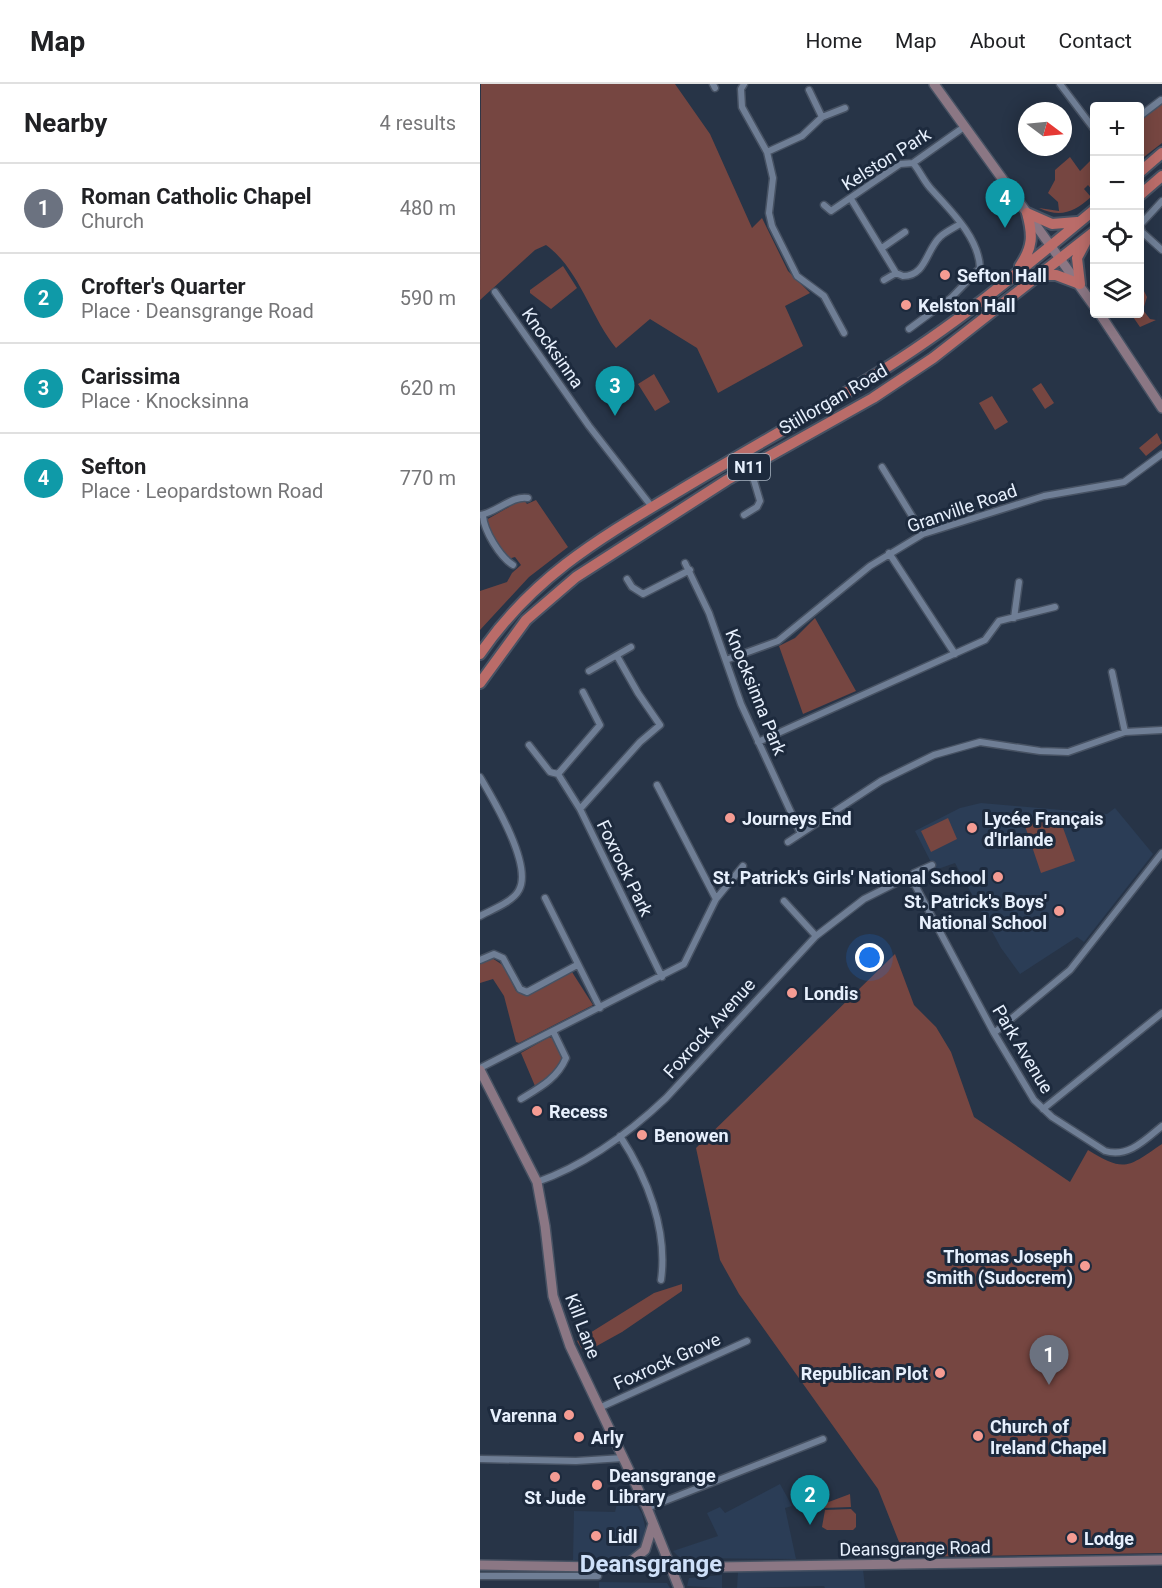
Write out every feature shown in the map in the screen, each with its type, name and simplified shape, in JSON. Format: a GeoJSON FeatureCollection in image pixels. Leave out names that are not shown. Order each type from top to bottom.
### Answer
{"type":"FeatureCollection","features":[{"type":"Feature","properties":{"kind":"highway"},"geometry":{"type":"LineString","coordinates":[[1144,169],[1162,153]]}},
{"type":"Feature","properties":{"kind":"highway"},"geometry":{"type":"LineString","coordinates":[[1144,192],[1160,178]]}},
{"type":"Feature","properties":{"kind":"highway"},"geometry":{"type":"LineString","coordinates":[[1027,213],[1052,224],[1064,225],[1080,221]]}},
{"type":"Feature","properties":{"kind":"highway","name":"N11"},"geometry":{"type":"LineString","coordinates":[[1013,275],[1030,251],[1032,238],[1027,213]]}},
{"type":"Feature","properties":{"kind":"highway","name":"Stillorgan Road"},"geometry":{"type":"LineString","coordinates":[[480,654],[513,611],[553,572],[652,507],[901,359],[948,328],[1090,214]]}},
{"type":"Feature","properties":{"kind":"highway","name":"Stillorgan Road"},"geometry":{"type":"LineString","coordinates":[[480,683],[526,620],[547,601],[603,560],[750,466],[873,398],[913,371],[1062,259],[1090,235]]}},
{"type":"Feature","properties":{"kind":"highway","name":"N11"},"geometry":{"type":"LineString","coordinates":[[1080,284],[1077,258],[1090,236]]}},
{"type":"Feature","properties":{"kind":"highway"},"geometry":{"type":"LineString","coordinates":[[1040,275],[1056,275],[1080,284]]}},
{"type":"Feature","properties":{"kind":"main road"},"geometry":{"type":"LineString","coordinates":[[933,84],[1090,299]]}},
{"type":"Feature","properties":{"kind":"main road"},"geometry":{"type":"LineString","coordinates":[[1103,318],[1162,408]]}},
{"type":"Feature","properties":{"kind":"main road","name":"Kill Lane"},"geometry":{"type":"LineString","coordinates":[[480,1069],[537,1182],[545,1226],[553,1296],[570,1346],[646,1508],[679,1588]]}},
{"type":"Feature","properties":{"kind":"main road"},"geometry":{"type":"LineString","coordinates":[[623,1568],[645,1550],[653,1524]]}},
{"type":"Feature","properties":{"kind":"main road","name":"Deansgrange Road"},"geometry":{"type":"LineString","coordinates":[[480,1565],[623,1568],[1162,1560]]}},
{"type":"Feature","properties":{"kind":"street"},"geometry":{"type":"LineString","coordinates":[[744,84],[741,89],[742,107],[767,152],[773,178],[769,213],[771,226],[797,276],[824,296],[844,333]]}},
{"type":"Feature","properties":{"kind":"street"},"geometry":{"type":"LineString","coordinates":[[1063,85],[1090,122]]}},
{"type":"Feature","properties":{"kind":"street"},"geometry":{"type":"LineString","coordinates":[[809,90],[822,117]]}},
{"type":"Feature","properties":{"kind":"street"},"geometry":{"type":"LineString","coordinates":[[1144,113],[1161,100]]}},
{"type":"Feature","properties":{"kind":"street"},"geometry":{"type":"LineString","coordinates":[[767,152],[802,136],[822,117],[845,108]]}},
{"type":"Feature","properties":{"kind":"street","name":"Kelston Park"},"geometry":{"type":"LineString","coordinates":[[824,205],[831,211],[900,164],[913,163],[964,127]]}},
{"type":"Feature","properties":{"kind":"street"},"geometry":{"type":"LineString","coordinates":[[909,329],[951,298],[980,268],[980,253],[913,163]]}},
{"type":"Feature","properties":{"kind":"street"},"geometry":{"type":"LineString","coordinates":[[851,199],[896,273]]}},
{"type":"Feature","properties":{"kind":"street"},"geometry":{"type":"LineString","coordinates":[[1162,201],[1140,225],[1142,232],[1162,250]]}},
{"type":"Feature","properties":{"kind":"street"},"geometry":{"type":"LineString","coordinates":[[884,280],[896,273],[910,276],[916,272],[925,263],[939,237],[960,224]]}},
{"type":"Feature","properties":{"kind":"street"},"geometry":{"type":"LineString","coordinates":[[882,248],[905,232]]}},
{"type":"Feature","properties":{"kind":"street","name":"Knocksinna"},"geometry":{"type":"LineString","coordinates":[[495,292],[589,426],[652,507]]}},
{"type":"Feature","properties":{"kind":"street","name":"Granville Road"},"geometry":{"type":"LineString","coordinates":[[726,660],[778,640],[889,553],[922,534],[1044,496],[1124,482],[1162,454]]}},
{"type":"Feature","properties":{"kind":"street"},"geometry":{"type":"LineString","coordinates":[[744,515],[757,507],[760,501],[756,478],[750,466]]}},
{"type":"Feature","properties":{"kind":"street"},"geometry":{"type":"LineString","coordinates":[[882,467],[922,534]]}},
{"type":"Feature","properties":{"kind":"street"},"geometry":{"type":"LineString","coordinates":[[513,565],[506,560],[492,539],[482,515],[520,497],[528,498]]}},
{"type":"Feature","properties":{"kind":"street"},"geometry":{"type":"LineString","coordinates":[[889,553],[955,654]]}},
{"type":"Feature","properties":{"kind":"street","name":"Knocksinna Park"},"geometry":{"type":"LineString","coordinates":[[685,562],[726,660],[741,704],[800,832]]}},
{"type":"Feature","properties":{"kind":"street"},"geometry":{"type":"LineString","coordinates":[[627,579],[632,587],[643,594],[690,570]]}},
{"type":"Feature","properties":{"kind":"street"},"geometry":{"type":"LineString","coordinates":[[1014,618],[1019,582]]}},
{"type":"Feature","properties":{"kind":"street"},"geometry":{"type":"LineString","coordinates":[[758,742],[985,640],[999,621],[1054,607]]}},
{"type":"Feature","properties":{"kind":"street"},"geometry":{"type":"LineString","coordinates":[[589,671],[632,647]]}},
{"type":"Feature","properties":{"kind":"street"},"geometry":{"type":"LineString","coordinates":[[580,809],[640,742],[660,725],[617,656]]}},
{"type":"Feature","properties":{"kind":"street"},"geometry":{"type":"LineString","coordinates":[[1112,672],[1125,732]]}},
{"type":"Feature","properties":{"kind":"street"},"geometry":{"type":"LineString","coordinates":[[558,774],[600,725],[583,692]]}},
{"type":"Feature","properties":{"kind":"street"},"geometry":{"type":"LineString","coordinates":[[788,843],[834,809],[881,781],[934,755],[980,742],[1040,751],[1068,752],[1125,732],[1162,730]]}},
{"type":"Feature","properties":{"kind":"street","name":"Foxrock Park"},"geometry":{"type":"LineString","coordinates":[[529,745],[550,772],[558,774],[580,809],[662,977]]}},
{"type":"Feature","properties":{"kind":"street"},"geometry":{"type":"LineString","coordinates":[[480,777],[510,833],[522,880],[516,895],[480,916]]}},
{"type":"Feature","properties":{"kind":"street"},"geometry":{"type":"LineString","coordinates":[[657,785],[716,899]]}},
{"type":"Feature","properties":{"kind":"street"},"geometry":{"type":"LineString","coordinates":[[994,1033],[1061,979],[1162,853]]}},
{"type":"Feature","properties":{"kind":"street","name":"Foxrock Avenue"},"geometry":{"type":"LineString","coordinates":[[537,1182],[586,1159],[620,1136],[666,1098],[816,936],[873,894],[895,881],[910,880],[914,873],[932,865]]}},
{"type":"Feature","properties":{"kind":"street"},"geometry":{"type":"LineString","coordinates":[[480,1069],[684,964],[716,899],[743,866]]}},
{"type":"Feature","properties":{"kind":"street","name":"Park Avenue"},"geometry":{"type":"LineString","coordinates":[[910,880],[1024,1086],[1043,1109],[1105,1151],[1121,1153],[1139,1144],[1162,1127]]}},
{"type":"Feature","properties":{"kind":"street"},"geometry":{"type":"LineString","coordinates":[[545,898],[600,1008]]}},
{"type":"Feature","properties":{"kind":"street"},"geometry":{"type":"LineString","coordinates":[[784,902],[816,936]]}},
{"type":"Feature","properties":{"kind":"street"},"geometry":{"type":"LineString","coordinates":[[480,960],[494,954],[503,958],[520,990],[526,992],[577,965]]}},
{"type":"Feature","properties":{"kind":"street"},"geometry":{"type":"LineString","coordinates":[[1043,1109],[1162,1013]]}},
{"type":"Feature","properties":{"kind":"street"},"geometry":{"type":"LineString","coordinates":[[521,1099],[544,1086],[563,1066],[566,1058],[553,1031]]}},
{"type":"Feature","properties":{"kind":"street"},"geometry":{"type":"LineString","coordinates":[[620,1136],[649,1188],[660,1240],[662,1280]]}},
{"type":"Feature","properties":{"kind":"street","name":"Foxrock Grove"},"geometry":{"type":"LineString","coordinates":[[599,1408],[747,1341]]}},
{"type":"Feature","properties":{"kind":"street"},"geometry":{"type":"LineString","coordinates":[[646,1508],[823,1439]]}},
{"type":"Feature","properties":{"kind":"street"},"geometry":{"type":"LineString","coordinates":[[480,1459],[576,1461],[623,1458]]}},
{"type":"Feature","properties":{"kind":"street"},"geometry":{"type":"LineString","coordinates":[[480,1576],[598,1576]]}},
{"type":"Feature","properties":{"kind":"shaded area"},"geometry":{"type":"Polygon","coordinates":[[[481,84],[675,84],[710,134],[752,228],[762,218],[788,271],[810,293],[785,306],[803,346],[718,393],[697,348],[650,319],[616,348],[568,267],[546,245],[535,250],[480,300],[481,84]]]}},
{"type":"Feature","properties":{"kind":"shaded area"},"geometry":{"type":"Polygon","coordinates":[[[1162,104],[1162,143],[1144,157],[1144,156],[1144,116],[1162,104]]]}},
{"type":"Feature","properties":{"kind":"shaded area"},"geometry":{"type":"Polygon","coordinates":[[[1070,157],[1080,171],[1090,161],[1090,187],[1088,185],[1084,189],[1090,198],[1067,212],[1054,213],[1039,208],[1059,211],[1058,202],[1048,193],[1055,180],[1055,170],[1070,157]]]}},
{"type":"Feature","properties":{"kind":"shaded area"},"geometry":{"type":"Polygon","coordinates":[[[563,266],[577,288],[551,309],[530,293],[530,290],[563,266]]]}},
{"type":"Feature","properties":{"kind":"shaded area"},"geometry":{"type":"Polygon","coordinates":[[[1144,291],[1147,297],[1144,307],[1144,291]]]}},
{"type":"Feature","properties":{"kind":"shaded area"},"geometry":{"type":"Polygon","coordinates":[[[1144,311],[1150,319],[1156,320],[1140,327],[1134,318],[1144,318],[1144,311]]]}},
{"type":"Feature","properties":{"kind":"shaded area"},"geometry":{"type":"Polygon","coordinates":[[[654,374],[670,402],[655,411],[638,384],[654,374]]]}},
{"type":"Feature","properties":{"kind":"shaded area"},"geometry":{"type":"Polygon","coordinates":[[[1041,383],[1054,403],[1045,409],[1032,389],[1041,383]]]}},
{"type":"Feature","properties":{"kind":"shaded area"},"geometry":{"type":"Polygon","coordinates":[[[992,396],[1008,422],[995,430],[979,403],[992,396]]]}},
{"type":"Feature","properties":{"kind":"shaded area"},"geometry":{"type":"Polygon","coordinates":[[[1157,433],[1162,443],[1146,456],[1139,448],[1157,433]]]}},
{"type":"Feature","properties":{"kind":"shaded area"},"geometry":{"type":"Polygon","coordinates":[[[523,499],[527,504],[536,500],[568,547],[529,577],[480,630],[480,591],[507,582],[512,573],[521,565],[515,557],[508,559],[486,520],[523,499]]]}},
{"type":"Feature","properties":{"kind":"shaded area"},"geometry":{"type":"Polygon","coordinates":[[[815,618],[856,691],[803,714],[779,646],[795,638],[815,618]]]}},
{"type":"Feature","properties":{"kind":"shaded area"},"geometry":{"type":"Polygon","coordinates":[[[981,803],[1107,814],[1115,808],[1153,854],[1084,942],[1077,937],[1020,974],[1001,948],[955,863],[935,870],[915,831],[960,808],[981,803]]]}},
{"type":"Feature","properties":{"kind":"shaded area"},"geometry":{"type":"Polygon","coordinates":[[[1058,814],[1075,861],[1041,873],[1025,826],[1058,814]]]}},
{"type":"Feature","properties":{"kind":"shaded area"},"geometry":{"type":"Polygon","coordinates":[[[948,818],[957,839],[931,852],[921,831],[948,818]]]}},
{"type":"Feature","properties":{"kind":"shaded area"},"geometry":{"type":"Polygon","coordinates":[[[895,954],[914,1005],[936,1027],[951,1052],[974,1117],[1070,1182],[1088,1150],[1110,1162],[1126,1164],[1141,1158],[1162,1144],[1162,1553],[905,1557],[878,1489],[739,1294],[720,1260],[696,1148],[895,954]]]}},
{"type":"Feature","properties":{"kind":"shaded area"},"geometry":{"type":"Polygon","coordinates":[[[492,958],[504,966],[516,991],[527,995],[572,972],[593,1005],[519,1043],[516,1042],[504,996],[493,979],[480,983],[480,964],[492,958]]]}},
{"type":"Feature","properties":{"kind":"shaded area"},"geometry":{"type":"Polygon","coordinates":[[[549,1037],[555,1039],[559,1045],[563,1055],[562,1061],[553,1073],[535,1086],[521,1053],[549,1037]]]}},
{"type":"Feature","properties":{"kind":"shaded area"},"geometry":{"type":"Polygon","coordinates":[[[682,1284],[682,1291],[622,1332],[584,1353],[577,1341],[654,1293],[682,1284]]]}},
{"type":"Feature","properties":{"kind":"shaded area"},"geometry":{"type":"Polygon","coordinates":[[[780,1484],[792,1506],[785,1508],[796,1559],[680,1558],[673,1551],[718,1536],[707,1513],[720,1507],[725,1513],[780,1484]]]}},
{"type":"Feature","properties":{"kind":"shaded area"},"geometry":{"type":"Polygon","coordinates":[[[850,1494],[851,1507],[823,1508],[826,1503],[850,1494]]]}},
{"type":"Feature","properties":{"kind":"shaded area"},"geometry":{"type":"Polygon","coordinates":[[[620,1501],[634,1501],[642,1514],[647,1534],[642,1548],[630,1559],[573,1560],[574,1511],[615,1512],[620,1501]]]}},
{"type":"Feature","properties":{"kind":"shaded area"},"geometry":{"type":"Polygon","coordinates":[[[851,1509],[856,1514],[856,1527],[853,1530],[827,1530],[822,1527],[825,1510],[851,1509]]]}},
{"type":"Feature","properties":{"kind":"shaded area"},"geometry":{"type":"Polygon","coordinates":[[[863,1569],[865,1588],[825,1588],[824,1586],[737,1588],[738,1572],[863,1569]]]}},
{"type":"Feature","properties":{"kind":"shaded area"},"geometry":{"type":"Polygon","coordinates":[[[722,1575],[722,1588],[687,1586],[689,1578],[722,1575]]]}},
{"type":"Feature","properties":{"kind":"shaded area"},"geometry":{"type":"Polygon","coordinates":[[[599,1582],[667,1583],[670,1588],[599,1588],[599,1582]]]}},
{"type":"Feature","properties":{"kind":"place","name":"Sefton"},"geometry":{"type":"Point","coordinates":[1005,228]}},
{"type":"Feature","properties":{"kind":"place","name":"Sefton Hall"},"geometry":{"type":"Point","coordinates":[945,275]}},
{"type":"Feature","properties":{"kind":"place","name":"Kelston Hall"},"geometry":{"type":"Point","coordinates":[906,305]}},
{"type":"Feature","properties":{"kind":"place","name":"Carissima"},"geometry":{"type":"Point","coordinates":[615,416]}},
{"type":"Feature","properties":{"kind":"place","name":"Journeys End"},"geometry":{"type":"Point","coordinates":[730,818]}},
{"type":"Feature","properties":{"kind":"place","name":"Lycée Français d'Irlande"},"geometry":{"type":"Point","coordinates":[972,828]}},
{"type":"Feature","properties":{"kind":"place","name":"St. Patrick's Girls' National School"},"geometry":{"type":"Point","coordinates":[998,877]}},
{"type":"Feature","properties":{"kind":"place","name":"St. Patrick's Boys' National School"},"geometry":{"type":"Point","coordinates":[1059,911]}},
{"type":"Feature","properties":{"kind":"place","name":"Londis"},"geometry":{"type":"Point","coordinates":[792,993]}},
{"type":"Feature","properties":{"kind":"place","name":"Recess"},"geometry":{"type":"Point","coordinates":[537,1111]}},
{"type":"Feature","properties":{"kind":"place","name":"Benowen"},"geometry":{"type":"Point","coordinates":[642,1135]}},
{"type":"Feature","properties":{"kind":"place","name":"Thomas Joseph Smith (Sudocrem)"},"geometry":{"type":"Point","coordinates":[1085,1266]}},
{"type":"Feature","properties":{"kind":"place","name":"Republican Plot"},"geometry":{"type":"Point","coordinates":[940,1373]}},
{"type":"Feature","properties":{"kind":"place","name":"Roman Catholic Chapel"},"geometry":{"type":"Point","coordinates":[1049,1385]}},
{"type":"Feature","properties":{"kind":"place","name":"Varenna"},"geometry":{"type":"Point","coordinates":[569,1415]}},
{"type":"Feature","properties":{"kind":"place","name":"Church of Ireland Chapel"},"geometry":{"type":"Point","coordinates":[978,1436]}},
{"type":"Feature","properties":{"kind":"place","name":"Arly"},"geometry":{"type":"Point","coordinates":[579,1437]}},
{"type":"Feature","properties":{"kind":"place","name":"St Jude"},"geometry":{"type":"Point","coordinates":[555,1477]}},
{"type":"Feature","properties":{"kind":"place","name":"Deansgrange Library"},"geometry":{"type":"Point","coordinates":[597,1485]}},
{"type":"Feature","properties":{"kind":"place","name":"Crofter's Quarter"},"geometry":{"type":"Point","coordinates":[810,1525]}},
{"type":"Feature","properties":{"kind":"place","name":"Lidl"},"geometry":{"type":"Point","coordinates":[596,1536]}},
{"type":"Feature","properties":{"kind":"place","name":"Lodge"},"geometry":{"type":"Point","coordinates":[1072,1538]}},
{"type":"Feature","properties":{"kind":"district","name":"Deansgrange"},"geometry":{"type":"Point","coordinates":[651,1564]}}]}
